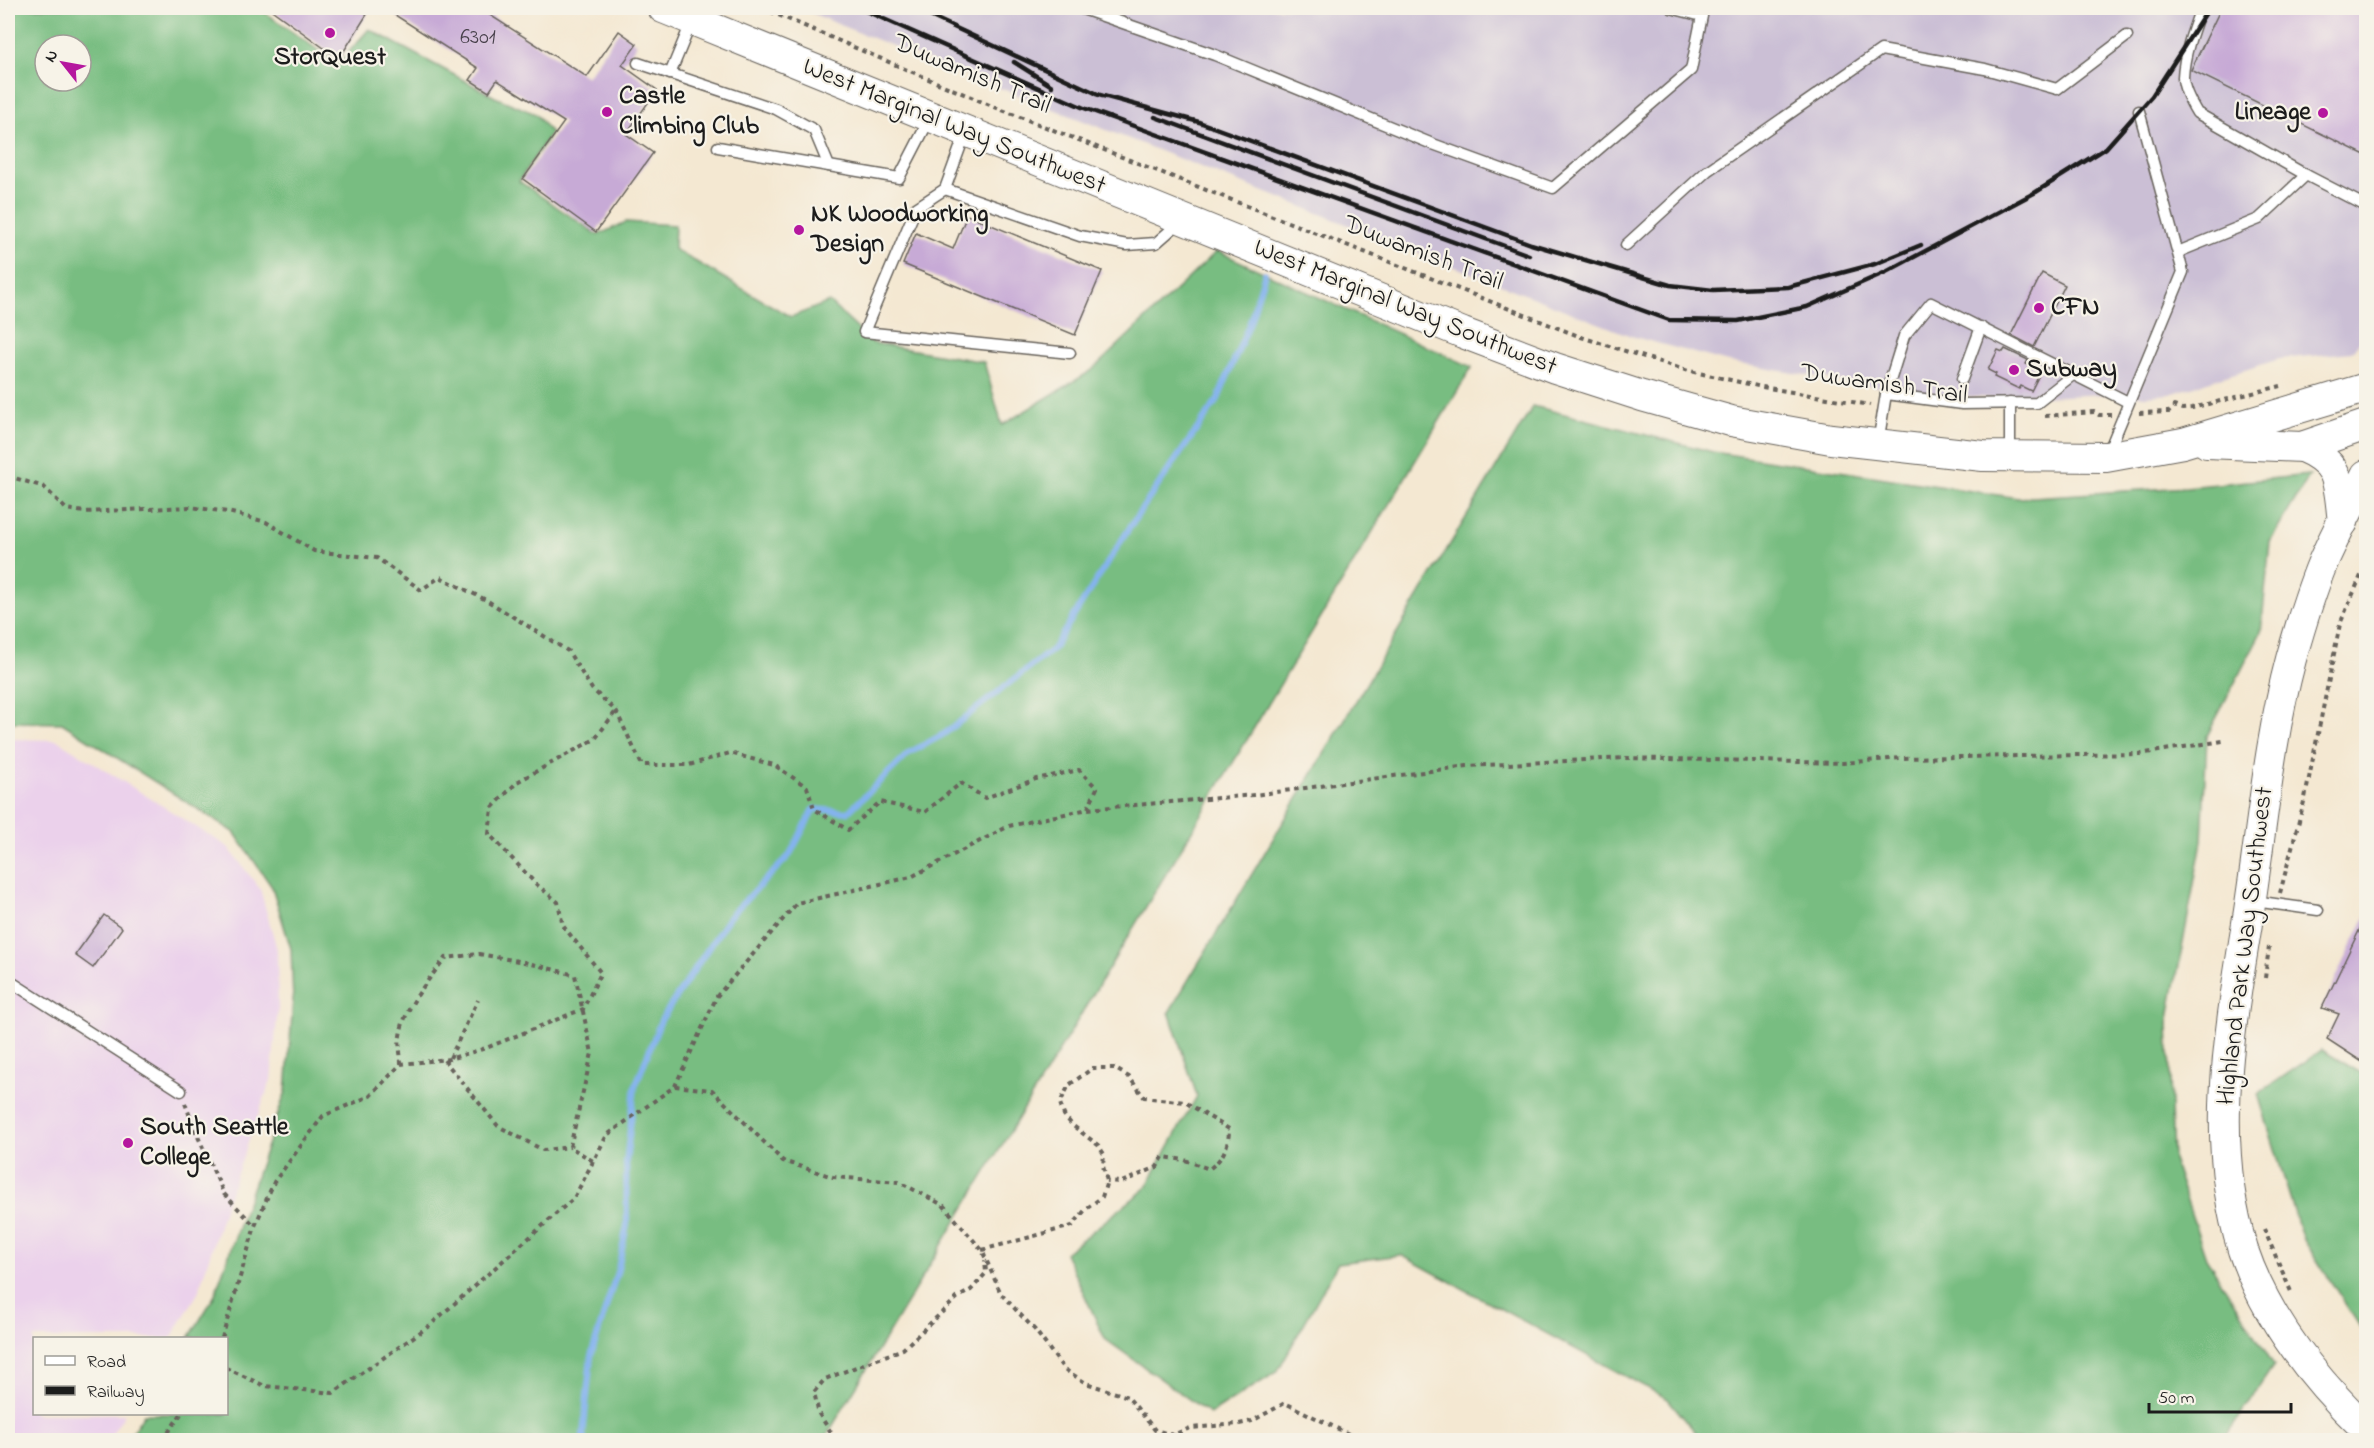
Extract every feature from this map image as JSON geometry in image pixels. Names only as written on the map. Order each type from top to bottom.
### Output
[{"type":"main road","name":"West Marginal Way Southwest","points":[[663,8],[1183,220],[1555,368],[1642,396],[1731,420],[1831,439],[1983,456],[2106,457],[2183,443],[2367,387]]},
{"type":"main road","name":"West Marginal Way Southwest","points":[[2183,443],[2302,447],[2367,424]]},
{"type":"main road","points":[[2302,447],[2324,458],[2331,467],[2338,481],[2343,522]]},
{"type":"main road","name":"Highland Park Way Southwest","points":[[2367,475],[2323,562],[2291,660],[2264,801],[2264,902],[2227,1053],[2224,1093],[2227,1175],[2240,1236],[2253,1276],[2276,1318],[2308,1366],[2342,1406],[2367,1429]]},
{"type":"lane","points":[[1080,8],[1215,55],[1430,143],[1553,188],[1691,70],[1702,16],[1671,8]]},
{"type":"lane","points":[[2201,8],[2191,38],[2183,79],[2197,113],[2306,175],[2367,206]]},
{"type":"lane","points":[[670,74],[692,20]]},
{"type":"lane","points":[[1626,245],[1707,171],[1881,50],[1985,69],[2057,89],[2127,36]]},
{"type":"lane","points":[[638,63],[777,109],[814,130],[829,166]]},
{"type":"lane","points":[[2106,457],[2183,272],[2139,111]]},
{"type":"lane","points":[[718,147],[899,178],[930,117]]},
{"type":"lane","points":[[966,131],[945,189],[916,208],[864,332],[1070,353]]},
{"type":"lane","points":[[2178,252],[2259,219],[2306,175]]},
{"type":"lane","points":[[945,189],[1080,236],[1127,245],[1156,243],[1183,220]]},
{"type":"lane","points":[[1878,445],[1886,394],[1904,336],[1931,303],[2128,402]]},
{"type":"lane","points":[[1962,379],[1981,327]]},
{"type":"lane","points":[[1886,394],[1962,404],[2037,403],[2074,374]]},
{"type":"lane","points":[[2010,403],[2010,456]]},
{"type":"lane","points":[[2264,902],[2318,910]]},
{"type":"lane","points":[[8,980],[181,1091]]},
{"type":"path","name":"Duwamish Trail","points":[[762,8],[992,106],[1581,337],[1685,370],[1762,387],[1884,406]]},
{"type":"path","points":[[2169,412],[2174,406],[2182,409],[2192,408],[2290,384]]},
{"type":"path","points":[[2010,419],[2094,412],[2099,415]]},
{"type":"path","points":[[8,476],[44,487],[66,509],[84,512],[190,507],[228,512],[266,522],[314,551],[377,558],[421,590],[440,577],[486,600],[568,651],[592,689],[616,711],[642,765],[689,765],[730,753],[774,765],[807,787],[814,809],[848,830],[880,802],[925,812],[961,783],[985,798],[1036,779],[1079,770],[1097,788],[1088,809]]},
{"type":"path","points":[[2264,902],[2305,798],[2340,624],[2367,564]]},
{"type":"path","points":[[222,1337],[255,1226],[274,1182],[323,1116],[370,1096],[401,1064],[449,1059],[486,1048],[583,1009],[601,974],[563,926],[558,902],[536,884],[489,834],[492,808],[517,782],[595,739],[616,711]]},
{"type":"path","points":[[228,1369],[265,1386],[333,1393],[429,1326],[574,1198],[607,1135],[675,1086],[717,996],[797,903],[911,877],[1009,826],[1088,809],[1254,795],[1467,766],[1625,758],[1843,763],[1901,758],[2139,754],[2223,741]]},
{"type":"path","points":[[2263,986],[2269,941]]},
{"type":"path","points":[[401,1064],[399,1036],[407,1016],[416,998],[445,957],[479,954],[524,962],[575,975],[592,1053],[570,1147]]},
{"type":"path","points":[[449,1059],[477,1000]]},
{"type":"path","points":[[443,1059],[498,1126],[543,1150],[570,1147],[593,1161]]},
{"type":"path","points":[[982,1250],[1072,1226],[1086,1209],[1102,1197],[1107,1181],[1103,1166],[1104,1154],[1098,1145],[1072,1125],[1064,1115],[1060,1103],[1069,1084],[1094,1068],[1114,1068],[1129,1077],[1144,1097],[1185,1102],[1229,1129],[1229,1143],[1217,1164],[1209,1169],[1185,1160],[1163,1157],[1157,1167],[1122,1182],[1107,1181]]},
{"type":"path","points":[[675,1086],[712,1090],[783,1161],[833,1177],[899,1182],[943,1205],[982,1250],[1001,1294],[1035,1330],[1064,1370],[1086,1383],[1128,1397],[1155,1430],[1184,1440]]},
{"type":"path","points":[[181,1091],[195,1130],[224,1194],[255,1226]]},
{"type":"path","points":[[2263,1225],[2272,1251],[2294,1298]]},
{"type":"path","points":[[836,1440],[819,1414],[814,1392],[825,1379],[903,1350],[957,1298],[971,1290],[986,1273],[985,1257]]},
{"type":"path","points":[[1173,1435],[1190,1428],[1252,1421],[1285,1402],[1361,1440]]},
{"type":"path","points":[[163,1440],[180,1415]]},
{"type":"shaded area","points":[[800,8],[2366,8],[2366,332],[2352,352],[2279,359],[2170,394],[2145,396],[2106,394],[2002,399],[1903,391],[1728,362],[1631,336]]},
{"type":"shaded area","name":"South Seattle College","points":[[8,739],[57,740],[228,847],[260,889],[277,949],[278,1008],[271,1080],[225,1206],[198,1293],[172,1337],[33,1337],[33,1415],[124,1415],[108,1440],[8,1440]]},
{"type":"green space","points":[[8,8],[258,8],[338,64],[369,29],[495,97],[536,114],[551,133],[519,181],[598,235],[626,222],[675,225],[674,249],[791,317],[829,302],[873,343],[984,362],[1002,425],[1091,371],[1217,251],[1472,367],[824,1440],[127,1440],[143,1415],[228,1415],[228,1337],[190,1337],[214,1297],[286,1091],[293,1002],[291,949],[272,887],[234,832],[62,723],[8,722]]},
{"type":"green space","points":[[1533,406],[1713,452],[2018,498],[2186,487],[2310,475],[2270,542],[2261,632],[2207,736],[2202,841],[2168,1023],[2173,1160],[2206,1258],[2274,1365],[2223,1440],[1702,1440],[1668,1399],[1401,1255],[1338,1263],[1277,1372],[1210,1414],[1105,1339],[1065,1253],[1145,1189],[1197,1096],[1169,1012]]},
{"type":"green space","points":[[2322,1050],[2366,1076],[2366,1336],[2302,1237],[2258,1094]]},
{"type":"building","name":"StorQuest","points":[[269,8],[371,8],[339,59]]},
{"type":"building","points":[[384,8],[479,8],[587,77],[619,31],[637,44],[622,65],[657,90],[626,134],[653,153],[596,232],[523,179],[564,122],[497,80],[489,92],[470,80],[478,68]]},
{"type":"building","name":"Lineage","points":[[2221,8],[2367,8],[2367,156],[2191,70]]},
{"type":"building","points":[[967,215],[1102,271],[1075,335],[903,264],[916,233],[953,249]]},
{"type":"building","name":"CFN","points":[[2042,273],[2065,285],[2034,347],[2011,335]]},
{"type":"building","name":"Subway","points":[[2005,349],[2028,360],[2026,364],[2041,371],[2031,391],[2021,386],[2019,389],[1994,377],[1996,374],[1988,370],[1998,350],[2003,352]]},
{"type":"building","points":[[2367,914],[2367,1065],[2327,1039],[2339,1014],[2322,1008]]},
{"type":"building","points":[[104,915],[122,928],[93,968],[75,955]]},
{"type":"waterway","points":[[585,1440],[583,1436],[591,1356],[618,1269],[627,1225],[626,1162],[635,1087],[661,1020],[729,917],[789,856],[814,809],[848,812],[909,753],[944,734],[1053,649],[1137,516],[1218,399],[1250,322],[1265,273]]},
{"type":"railway","points":[[859,8],[1084,108],[1669,320],[1738,321],[1807,307],[1886,272],[2036,192],[2106,148],[2152,96],[2209,8]]},
{"type":"railway","points":[[913,8],[1102,96]]},
{"type":"railway","points":[[1014,62],[1052,86]]},
{"type":"railway","points":[[1096,94],[1199,122],[1531,244],[1670,285],[1713,290],[1788,287],[1875,264],[1921,245]]},
{"type":"railway","points":[[1155,117],[1529,255]]},
{"type":"place","name":"StorQuest","points":[[330,33]]},
{"type":"place","name":"Castle Climbing Club","points":[[607,112]]},
{"type":"place","name":"Lineage","points":[[2323,113]]},
{"type":"place","name":"NK Woodworking Design","points":[[799,230]]},
{"type":"place","name":"CFN","points":[[2039,308]]},
{"type":"place","name":"Subway","points":[[2014,370]]},
{"type":"place","name":"South Seattle College","points":[[128,1143]]}]
